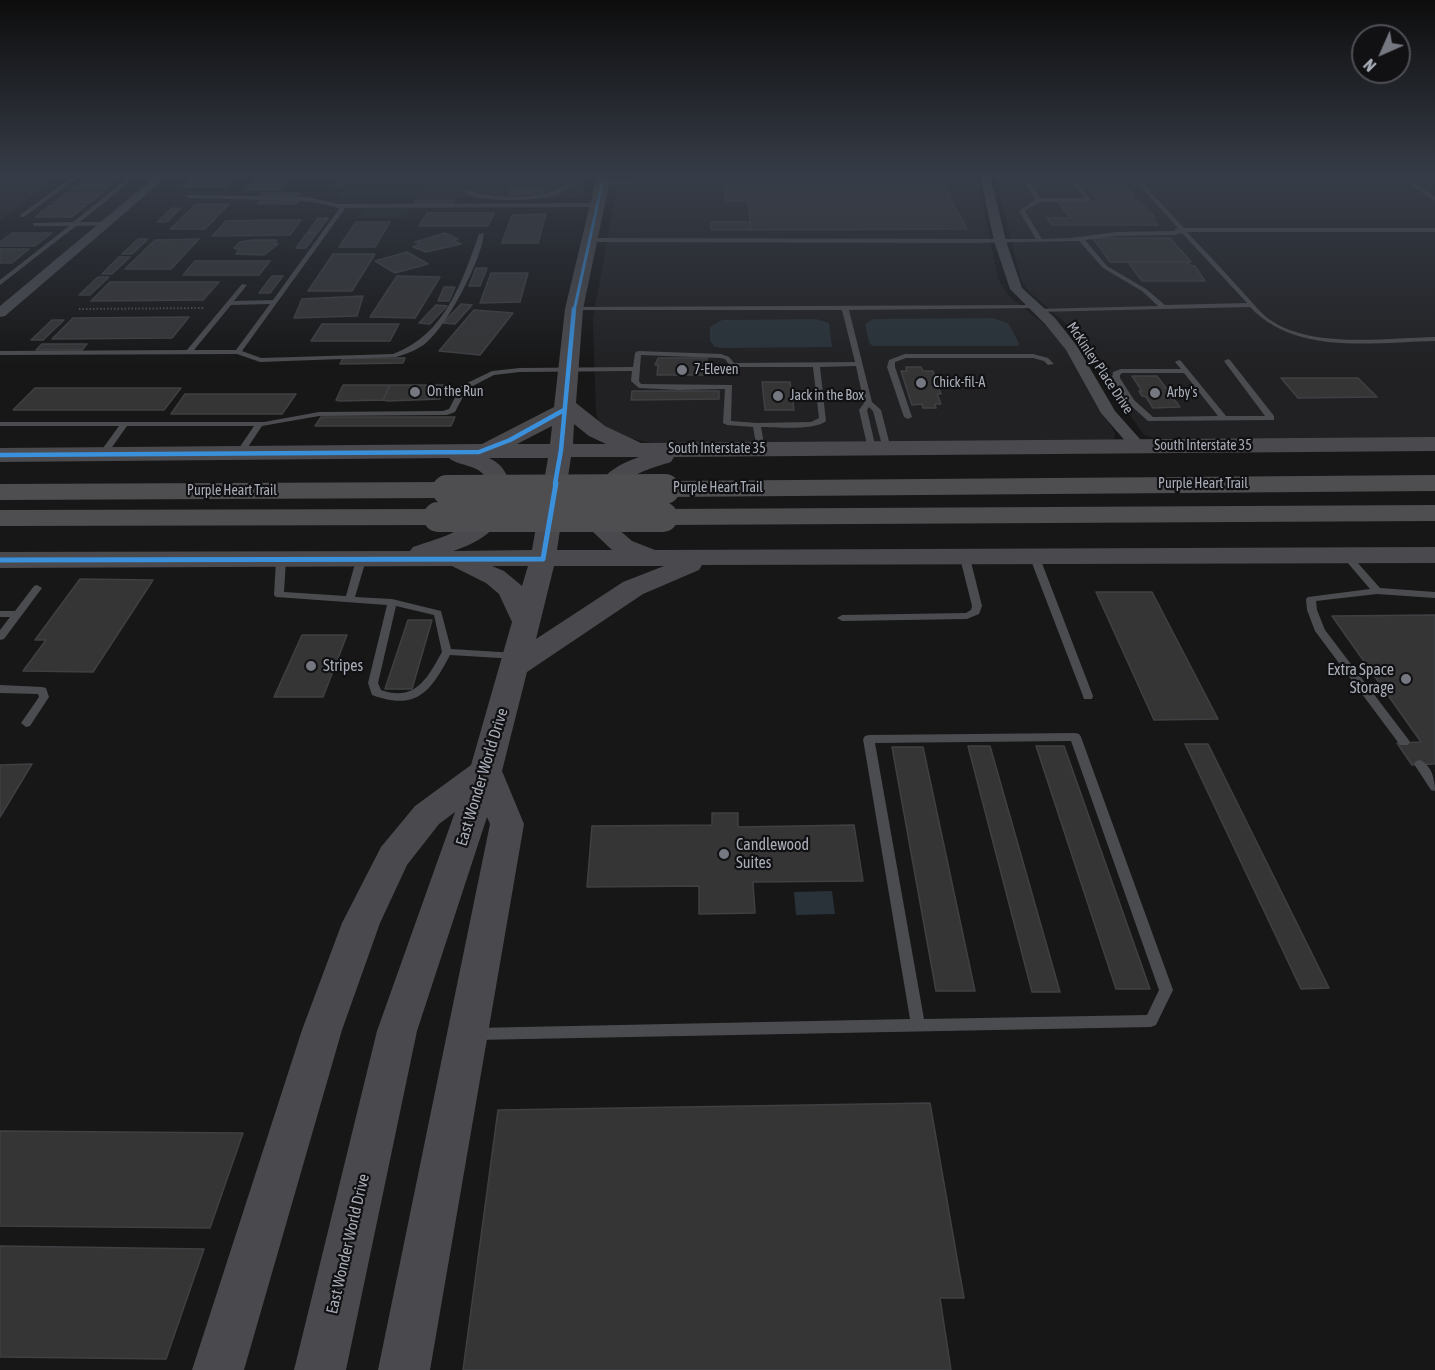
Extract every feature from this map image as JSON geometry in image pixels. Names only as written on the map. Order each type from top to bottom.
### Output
[{"type":"highway","name":"Purple Heart Trail","points":[[0,492],[1435,483]]},
{"type":"highway","name":"Purple Heart Trail","points":[[0,518],[1435,513]]},
{"type":"main road","name":"East Wonder World Drive","points":[[320,1370],[397,1031],[486,771],[543,559],[561,450],[574,309],[589,240]]},
{"type":"main road","points":[[479,452],[510,440],[565,407],[597,431],[640,450]]},
{"type":"main road","name":"South Interstate 35","points":[[0,455],[1435,444]]},
{"type":"main road","points":[[656,559],[623,546],[605,531],[603,499],[611,481],[627,470],[648,461],[692,450]]},
{"type":"main road","points":[[396,560],[453,542],[477,530],[493,512],[500,487],[498,476],[488,466],[444,452]]},
{"type":"main road","points":[[2,563],[1435,555]]},
{"type":"main road","points":[[454,559],[495,577],[511,590],[525,621]]},
{"type":"main road","points":[[515,661],[633,588],[702,559]]},
{"type":"main road","points":[[218,1370],[322,1030],[361,923],[393,856],[427,815],[486,771],[507,824],[404,1370]]},
{"type":"street","points":[[0,313],[88,239]]},
{"type":"street","name":"McKinley Place Drive","points":[[999,239],[1016,289],[1050,321],[1072,349],[1109,413],[1139,447]]},
{"type":"lane","points":[[0,283],[55,239]]},
{"type":"lane","points":[[238,352],[320,239]]},
{"type":"lane","points":[[0,353],[238,352],[260,360],[407,353],[417,348],[448,314],[480,239]]},
{"type":"lane","points":[[589,240],[808,239]]},
{"type":"lane","points":[[1081,239],[1105,267],[1144,290],[1163,307]]},
{"type":"lane","points":[[1190,239],[1251,305],[1272,324],[1304,335],[1330,339],[1435,339]]},
{"type":"lane","points":[[189,352],[244,285]]},
{"type":"lane","points":[[229,303],[273,302]]},
{"type":"lane","points":[[574,309],[1035,309],[1251,305]]},
{"type":"lane","points":[[845,308],[868,403],[877,410],[879,449]]},
{"type":"lane","points":[[729,387],[645,387],[635,381],[637,355],[641,352],[727,358],[732,365],[727,423],[757,425],[811,424],[823,419],[816,365]]},
{"type":"lane","points":[[908,417],[891,364],[891,361],[898,358],[1033,356],[1046,359],[1050,363]]},
{"type":"lane","points":[[1186,371],[1121,371],[1116,374],[1116,378],[1140,411],[1151,419],[1271,418],[1228,361]]},
{"type":"lane","points":[[1179,362],[1224,418]]},
{"type":"lane","points":[[732,365],[859,364]]},
{"type":"lane","points":[[0,424],[259,424],[319,414],[444,413],[452,410],[464,388],[492,373],[520,370],[635,369]]},
{"type":"lane","points":[[868,403],[863,410],[879,449]]},
{"type":"lane","points":[[102,454],[125,424]]},
{"type":"lane","points":[[239,454],[259,424]]},
{"type":"lane","points":[[757,425],[761,449]]},
{"type":"lane","points":[[1346,555],[1377,591]]},
{"type":"lane","points":[[842,618],[967,616],[976,612],[977,606],[965,558]]},
{"type":"lane","points":[[1035,558],[1088,696]]},
{"type":"lane","points":[[281,560],[279,595],[392,602],[438,613],[447,651],[423,690],[403,698],[386,697],[376,692],[373,683],[392,602]]},
{"type":"lane","points":[[350,599],[361,560]]},
{"type":"lane","points":[[0,637],[38,588]]},
{"type":"lane","points":[[1404,742],[1320,631],[1312,610],[1311,599],[1377,591],[1435,595]]},
{"type":"lane","points":[[0,614],[18,614]]},
{"type":"lane","points":[[447,651],[515,661]]},
{"type":"lane","points":[[0,689],[42,691],[44,697],[26,723]]},
{"type":"lane","points":[[466,1034],[918,1026],[1151,1021],[1166,990],[1075,737],[869,739],[918,1026]]},
{"type":"lane","points":[[1420,764],[1435,787]]},
{"type":"path","points":[[79,309],[206,308]]},
{"type":"shaded area","points":[[607,239],[990,239],[998,279],[1009,296],[1046,326],[1063,345],[1115,433],[1114,439],[1104,441],[661,445],[623,437],[599,422],[596,413],[593,318]]},
{"type":"shaded area","points":[[1011,239],[1435,239],[1435,439],[1160,440],[1144,435],[1099,373],[1101,366],[1093,352],[1064,322],[1028,291],[1021,280]]},
{"type":"shaded area","points":[[993,318],[1008,323],[1019,343],[1018,346],[873,346],[869,343],[865,324],[873,319]]},
{"type":"shaded area","points":[[816,319],[829,323],[832,347],[725,348],[715,347],[710,341],[710,327],[722,320]]},
{"type":"shaded area","points":[[832,891],[835,914],[796,915],[794,892]]},
{"type":"building","points":[[4,239],[44,239],[35,246],[0,246],[0,242]]},
{"type":"building","points":[[138,239],[148,239],[132,254],[122,254]]},
{"type":"building","points":[[199,239],[171,269],[125,269],[155,240]]},
{"type":"building","points":[[303,239],[313,239],[306,248],[296,248]]},
{"type":"building","points":[[344,239],[380,239],[375,247],[339,247]]},
{"type":"building","points":[[425,239],[458,239],[453,240],[461,244],[426,252],[413,247],[420,244],[415,242]]},
{"type":"building","points":[[503,239],[539,239],[538,243],[502,243]]},
{"type":"building","points":[[1094,239],[1171,239],[1191,262],[1110,262]]},
{"type":"building","points":[[277,240],[274,244],[278,244],[264,255],[236,254],[239,250],[234,248],[240,242]]},
{"type":"building","points":[[0,249],[29,249],[12,263],[0,263]]},
{"type":"building","points":[[407,252],[428,264],[395,273],[375,261]]},
{"type":"building","points":[[333,254],[375,254],[352,291],[308,291]]},
{"type":"building","points":[[119,257],[130,257],[112,274],[102,274]]},
{"type":"building","points":[[195,261],[270,261],[259,275],[183,275]]},
{"type":"building","points":[[1128,262],[1187,262],[1195,266],[1205,281],[1142,281]]},
{"type":"building","points":[[476,268],[487,268],[480,286],[469,286]]},
{"type":"building","points":[[491,273],[528,273],[520,302],[480,303]]},
{"type":"building","points":[[272,276],[283,276],[270,293],[259,293]]},
{"type":"building","points":[[397,276],[440,277],[415,318],[370,317]]},
{"type":"building","points":[[98,277],[109,277],[90,295],[79,295]]},
{"type":"building","points":[[110,282],[219,282],[203,300],[91,301]]},
{"type":"building","points":[[444,287],[455,287],[449,301],[438,301]]},
{"type":"building","points":[[363,296],[357,316],[294,318],[302,299]]},
{"type":"building","points":[[461,304],[472,305],[455,324],[443,323]]},
{"type":"building","points":[[436,305],[447,306],[430,324],[419,323]]},
{"type":"building","points":[[474,310],[513,313],[480,355],[439,351]]},
{"type":"building","points":[[189,317],[172,338],[52,339],[73,318]]},
{"type":"building","points":[[52,320],[64,320],[43,340],[31,340]]},
{"type":"building","points":[[322,324],[399,324],[390,341],[311,341]]},
{"type":"building","points":[[42,344],[87,344],[82,350],[36,350]]},
{"type":"building","points":[[343,358],[405,358],[403,363],[340,364]]},
{"type":"building","name":"7-Eleven","points":[[658,358],[707,358],[707,375],[657,375],[658,365],[655,365]]},
{"type":"building","name":"Chick-fil-A","points":[[906,367],[921,367],[923,371],[933,371],[941,394],[937,394],[941,404],[935,404],[936,408],[923,408],[922,404],[912,405],[901,371],[907,371]]},
{"type":"building","name":"Arby's","points":[[1132,376],[1157,376],[1180,407],[1153,408],[1146,397],[1142,396],[1139,391],[1142,391]]},
{"type":"building","points":[[1281,378],[1358,378],[1377,397],[1298,398]]},
{"type":"building","name":"Jack in the Box","points":[[762,382],[790,382],[794,410],[765,410]]},
{"type":"building","points":[[343,385],[390,385],[383,400],[336,400]]},
{"type":"building","name":"On the Run","points":[[390,385],[445,385],[440,399],[383,400]]},
{"type":"building","points":[[35,388],[181,388],[164,410],[13,410]]},
{"type":"building","points":[[632,391],[719,391],[719,399],[631,400]]},
{"type":"building","points":[[185,394],[296,394],[282,414],[171,414]]},
{"type":"building","points":[[321,417],[455,417],[451,426],[315,426]]},
{"type":"building","points":[[80,579],[153,580],[93,672],[23,671],[46,640],[35,640]]},
{"type":"building","points":[[1096,592],[1152,592],[1218,719],[1154,720]]},
{"type":"building","name":"Extra Space Storage","points":[[1435,615],[1435,764],[1412,765],[1397,743],[1421,742],[1332,616]]},
{"type":"building","points":[[408,620],[432,620],[412,689],[385,689]]},
{"type":"building","name":"Stripes","points":[[302,635],[347,635],[323,697],[274,697]]},
{"type":"building","points":[[1185,744],[1208,744],[1329,988],[1301,989]]},
{"type":"building","points":[[968,746],[990,746],[1060,992],[1032,992]]},
{"type":"building","points":[[1036,746],[1064,746],[1150,989],[1116,989]]},
{"type":"building","points":[[892,747],[923,747],[975,991],[936,991]]},
{"type":"building","points":[[32,764],[0,817],[0,765]]},
{"type":"building","name":"Candlewood Suites","points":[[712,813],[738,813],[738,827],[854,825],[863,881],[753,882],[755,913],[699,914],[699,886],[587,887],[592,826],[712,825]]},
{"type":"building","points":[[930,1103],[964,1298],[940,1298],[951,1370],[463,1370],[498,1110]]},
{"type":"building","points":[[0,1131],[243,1133],[210,1228],[0,1226]]},
{"type":"building","points":[[0,1246],[204,1249],[166,1359],[0,1357]]},
{"type":"transit line","points":[[0,560],[543,559],[561,450],[574,309],[590,239]]},
{"type":"transit line","points":[[0,455],[479,452],[510,440],[564,410]]},
{"type":"place","name":"7-Eleven","points":[[682,370]]},
{"type":"place","name":"Chick-fil-A","points":[[921,383]]},
{"type":"place","name":"On the Run","points":[[415,392]]},
{"type":"place","name":"Arby's","points":[[1155,393]]},
{"type":"place","name":"Jack in the Box","points":[[778,396]]},
{"type":"place","name":"Stripes","points":[[311,666]]},
{"type":"place","name":"Extra Space Storage","points":[[1406,679]]},
{"type":"place","name":"Candlewood Suites","points":[[724,854]]}]
